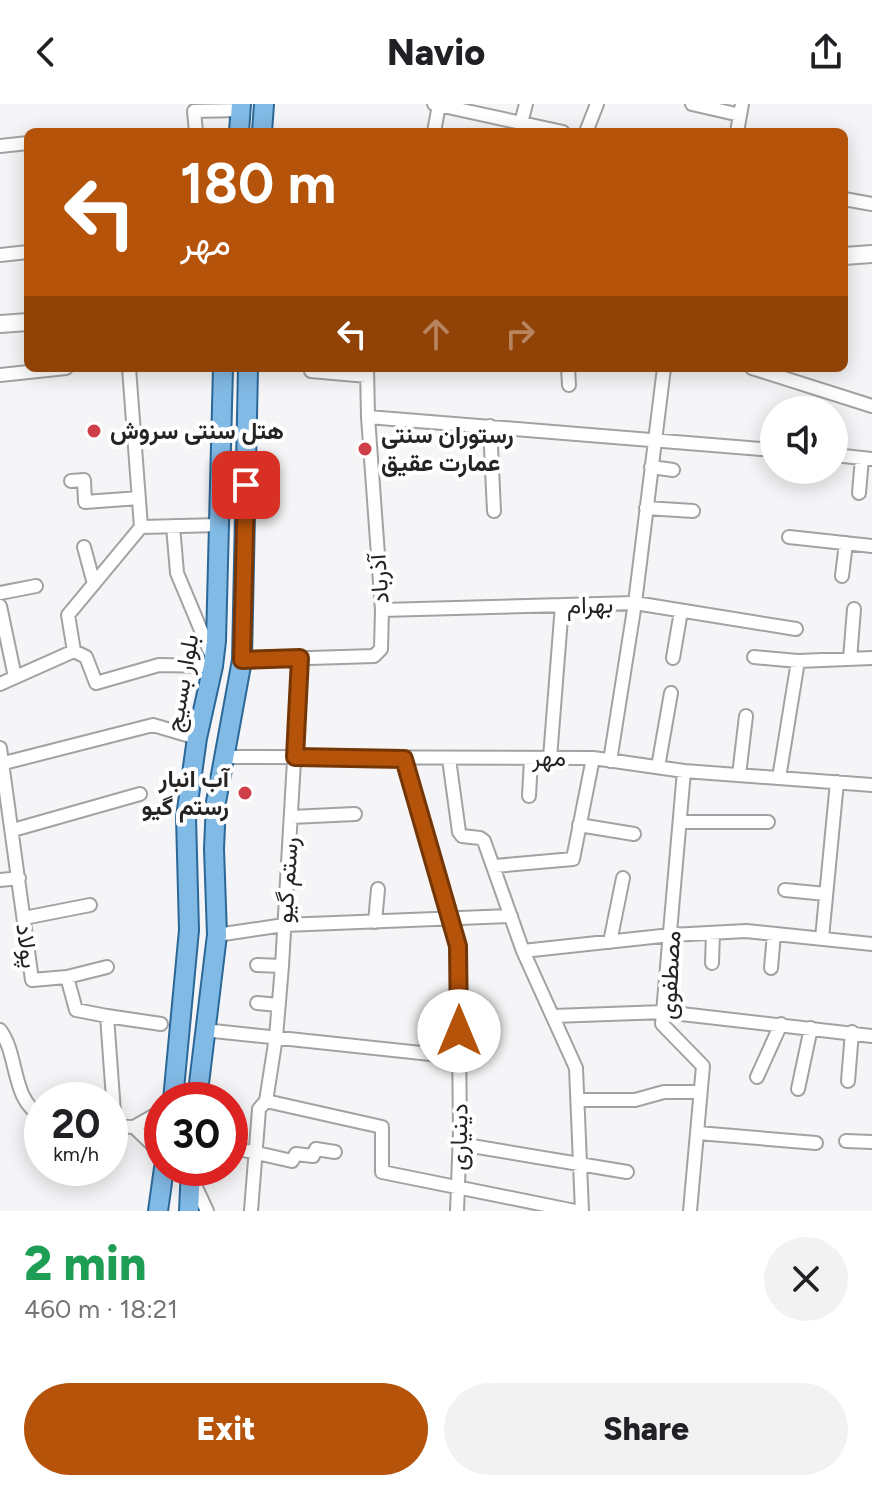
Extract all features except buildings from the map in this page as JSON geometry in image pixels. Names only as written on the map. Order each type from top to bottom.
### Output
[{"type":"main road","points":[[262,128],[264,104]]},
{"type":"main road","points":[[239,128],[241,107]]},
{"type":"main road","points":[[848,256],[872,254]]},
{"type":"main road","points":[[0,324],[24,322]]},
{"type":"main road","name":"بلوار بسیج","points":[[175,1082],[189,930],[186,817],[197,738],[213,663],[220,529],[223,372]]},
{"type":"main road","points":[[199,1082],[217,935],[216,802],[242,660],[248,372]]},
{"type":"main road","points":[[220,529],[225,545],[236,547],[244,538]]},
{"type":"main road","points":[[218,575],[225,567],[236,566],[244,574]]},
{"type":"main road","points":[[158,1211],[161,1186]]},
{"type":"main road","points":[[189,1211],[190,1186]]},
{"type":"street","points":[[521,123],[526,104]]},
{"type":"street","points":[[588,128],[597,104]]},
{"type":"street","points":[[692,104],[741,110]]},
{"type":"street","points":[[435,128],[443,105],[483,109],[544,128]]},
{"type":"street","points":[[196,128],[194,111],[241,107]]},
{"type":"street","points":[[0,146],[24,143]]},
{"type":"street","points":[[848,200],[872,204]]},
{"type":"street","points":[[0,255],[24,252]]},
{"type":"street","points":[[0,375],[28,372]]},
{"type":"street","points":[[74,651],[68,615],[141,527],[129,372]]},
{"type":"street","name":"آذرباد","points":[[242,660],[379,654],[382,610],[367,372]]},
{"type":"street","points":[[568,372],[569,385]]},
{"type":"street","points":[[610,761],[635,603],[663,372]]},
{"type":"street","points":[[765,372],[872,406]]},
{"type":"street","points":[[368,417],[760,449]]},
{"type":"street","points":[[490,426],[494,511]]},
{"type":"street","points":[[859,493],[867,459]]},
{"type":"street","points":[[651,467],[673,470]]},
{"type":"street","points":[[71,481],[84,480],[85,502],[139,498]]},
{"type":"street","points":[[646,508],[693,511]]},
{"type":"street","points":[[74,651],[86,657],[96,683],[159,665],[213,663],[177,573],[173,526]]},
{"type":"street","points":[[141,527],[220,529]]},
{"type":"street","points":[[789,537],[872,546]]},
{"type":"street","points":[[842,576],[846,543]]},
{"type":"street","points":[[84,547],[94,584]]},
{"type":"street","points":[[0,593],[36,586]]},
{"type":"street","name":"بهرام","points":[[382,610],[635,603],[796,629]]},
{"type":"street","points":[[550,758],[562,605]]},
{"type":"street","points":[[0,606],[15,677]]},
{"type":"street","points":[[850,659],[854,609]]},
{"type":"street","points":[[673,658],[681,611]]},
{"type":"street","points":[[0,684],[74,651]]},
{"type":"street","points":[[754,657],[798,661],[872,658]]},
{"type":"street","name":"رستم گیو","points":[[251,1211],[259,1109],[266,1101],[279,1005],[300,658]]},
{"type":"street","points":[[779,778],[798,661]]},
{"type":"street","points":[[658,767],[671,693]]},
{"type":"street","points":[[739,775],[746,716]]},
{"type":"street","points":[[4,763],[153,725],[197,738]]},
{"type":"street","name":"پولاد","points":[[0,748],[4,763],[4,801],[13,830],[32,980],[67,977],[76,1010],[107,1016]]},
{"type":"street","name":"مهر","points":[[224,757],[593,758],[684,771],[872,785]]},
{"type":"street","points":[[495,866],[573,859],[593,758]]},
{"type":"street","name":"دینیاری","points":[[404,759],[458,946],[460,1144],[457,1211]]},
{"type":"street","points":[[449,759],[459,832],[462,836],[483,839],[523,951],[576,1068],[582,1211]]},
{"type":"street","points":[[529,796],[531,759]]},
{"type":"street","name":"مصطفوی","points":[[684,771],[662,1024],[702,1062],[690,1211]]},
{"type":"street","points":[[822,938],[837,782]]},
{"type":"street","points":[[13,830],[140,794]]},
{"type":"street","points":[[291,817],[355,814]]},
{"type":"street","points":[[680,822],[768,822]]},
{"type":"street","points":[[579,825],[634,834]]},
{"type":"street","points":[[0,880],[19,878]]},
{"type":"street","points":[[610,942],[623,878]]},
{"type":"street","points":[[375,922],[378,889]]},
{"type":"street","points":[[785,890],[826,894]]},
{"type":"street","points":[[24,918],[90,905]]},
{"type":"street","points":[[217,935],[284,925],[511,916]]},
{"type":"street","points":[[523,951],[671,935],[746,931],[872,944]]},
{"type":"street","points":[[712,963],[713,933]]},
{"type":"street","points":[[771,968],[774,934]]},
{"type":"street","points":[[257,965],[282,966]]},
{"type":"street","points":[[67,977],[107,967]]},
{"type":"street","points":[[257,1003],[279,1005]]},
{"type":"street","points":[[553,1016],[664,1012],[872,1036]]},
{"type":"street","points":[[110,1082],[107,1016],[161,1024]]},
{"type":"street","points":[[757,1077],[781,1024]]},
{"type":"street","points":[[798,1089],[811,1028]]},
{"type":"street","points":[[0,1030],[8,1041],[24,1096]]},
{"type":"street","points":[[204,1030],[459,1057]]},
{"type":"street","points":[[848,1081],[852,1032]]},
{"type":"street","points":[[578,1100],[635,1100],[664,1092],[700,1092]]},
{"type":"street","points":[[266,1101],[382,1127],[382,1172],[575,1211]]},
{"type":"street","points":[[128,1127],[144,1121]]},
{"type":"street","points":[[134,1127],[144,1137]]},
{"type":"street","points":[[698,1133],[816,1143]]},
{"type":"street","points":[[846,1141],[872,1142]]},
{"type":"street","points":[[460,1144],[627,1172]]},
{"type":"street","points":[[248,1151],[293,1161],[296,1154],[312,1157],[317,1149],[335,1152]]},
{"type":"street","points":[[196,1186],[207,1211]]},
{"type":"place","name":"هتل سنتی سروش","points":[[94,431]]},
{"type":"place","name":"رستوران سنتی عمارت عقیق","points":[[365,449]]},
{"type":"place","name":"آب انبار رستم گیو","points":[[245,793]]},
{"type":"route","points":[[246,485],[242,660],[300,658],[295,757],[404,759],[458,946],[459,1031]]}]
